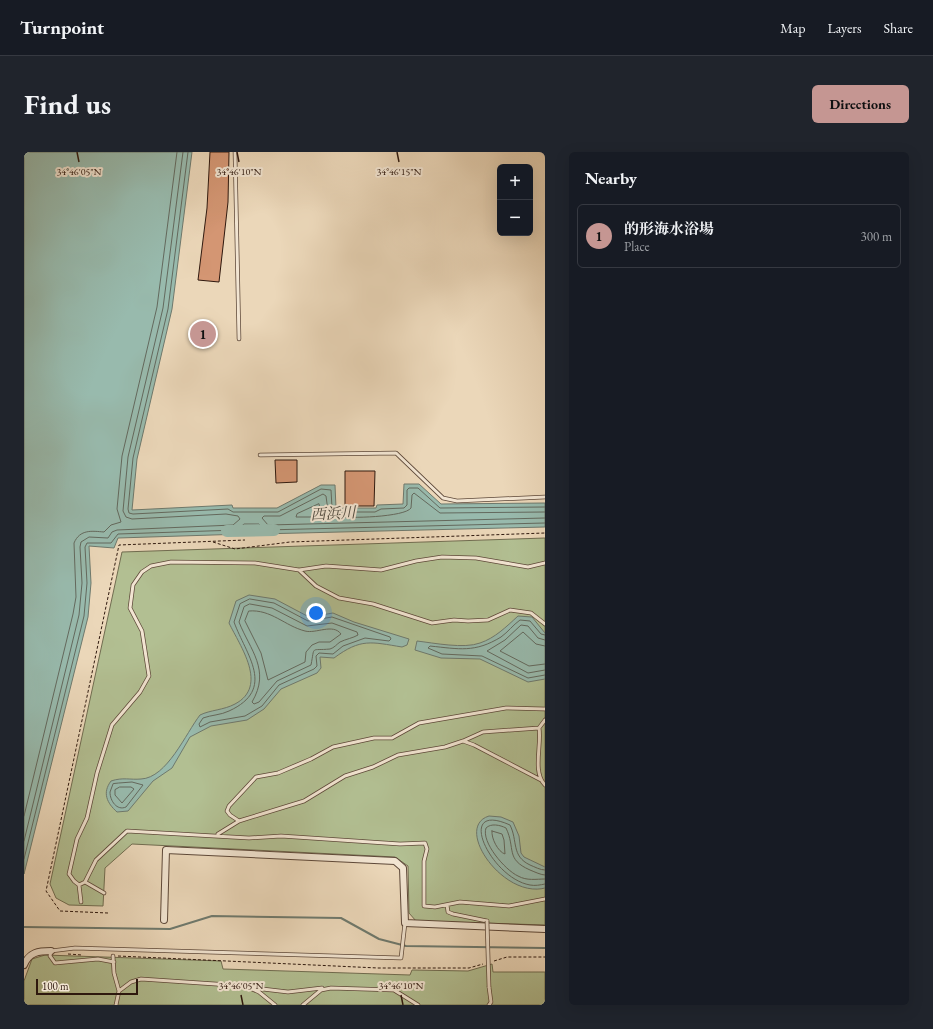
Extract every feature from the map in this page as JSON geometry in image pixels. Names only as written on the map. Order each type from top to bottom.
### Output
[{"type":"street","points":[[164,920],[166,850],[395,860],[403,868],[405,923],[545,929]]},
{"type":"street","points":[[24,965],[26,960],[34,952],[51,951]]},
{"type":"lane","points":[[234,152],[239,338]]},
{"type":"lane","points":[[260,456],[396,453],[443,498],[457,501],[545,497]]},
{"type":"lane","points":[[79,884],[74,881],[69,874],[77,839],[86,818],[97,773],[112,725],[140,692],[149,676],[142,631],[130,608],[133,585],[142,572],[151,566],[171,562],[255,563],[299,570],[326,566],[381,570],[416,561],[442,557],[476,558],[528,567],[545,563]]},
{"type":"lane","points":[[299,570],[316,586],[339,598],[372,604],[432,623],[454,620],[488,620],[510,610],[531,613],[545,624]]},
{"type":"lane","points":[[239,821],[227,811],[229,806],[256,778],[278,773],[311,759],[333,747],[374,738],[392,738],[419,723],[506,708],[545,710]]},
{"type":"lane","points":[[218,835],[239,821],[304,801],[345,776],[373,767],[398,756],[445,747],[483,732],[538,728],[545,720]]},
{"type":"lane","points":[[538,728],[540,737],[539,766],[541,780]]},
{"type":"lane","points":[[462,741],[474,745],[541,780],[545,785]]},
{"type":"lane","points":[[79,884],[85,882],[96,860],[127,831],[218,835],[249,838],[281,836],[400,844],[425,843],[427,849],[424,861],[424,906],[435,907],[460,902],[492,906],[510,906],[545,899]]},
{"type":"lane","points":[[85,882],[104,893]]},
{"type":"lane","points":[[79,884],[81,902]]},
{"type":"lane","points":[[447,905],[448,912],[487,921],[489,987],[491,1002],[489,1005]]},
{"type":"lane","points":[[114,962],[98,959],[55,963],[50,956],[51,951],[75,948],[401,958],[405,923]]},
{"type":"lane","points":[[113,956],[114,973],[119,990],[116,1005]]},
{"type":"lane","points":[[119,990],[131,982],[141,979],[288,992],[331,988],[394,990],[418,1005]]},
{"type":"lane","points":[[252,988],[275,1005]]},
{"type":"lane","points":[[303,1005],[321,990],[331,988]]},
{"type":"path","points":[[211,542],[235,549],[290,542],[545,534]]},
{"type":"path","points":[[108,913],[60,911],[46,891],[119,545],[244,540]]},
{"type":"path","points":[[64,954],[85,955]]},
{"type":"path","points":[[113,956],[378,968],[469,968],[484,964]]},
{"type":"path","points":[[492,961],[507,957],[545,957]]},
{"type":"green space","points":[[545,538],[545,925],[416,921],[409,913],[408,866],[395,857],[132,844],[105,868],[103,906],[69,905],[56,898],[50,884],[122,552]]},
{"type":"green space","points":[[45,955],[221,961],[223,969],[410,975],[412,970],[468,971],[492,964],[493,972],[545,972],[545,1005],[24,1005],[24,981],[32,959]]},
{"type":"water","points":[[24,152],[192,152],[172,309],[137,459],[132,510],[232,505],[233,508],[277,508],[321,485],[335,485],[336,508],[376,508],[377,505],[403,504],[404,484],[419,484],[441,504],[545,503],[545,527],[259,534],[258,528],[243,528],[244,534],[118,538],[114,548],[89,546],[91,583],[88,617],[24,874]]},
{"type":"water","points":[[249,595],[275,599],[309,617],[333,613],[354,622],[409,639],[407,645],[402,647],[366,643],[352,647],[334,658],[320,657],[321,668],[317,673],[281,689],[264,709],[247,720],[211,726],[190,737],[172,768],[153,781],[128,811],[117,812],[108,801],[106,794],[108,785],[111,781],[150,777],[167,763],[200,715],[231,706],[245,696],[250,687],[251,677],[249,665],[229,623],[236,601]]},
{"type":"water","points":[[518,616],[532,617],[545,633],[545,679],[528,682],[480,659],[441,658],[415,650],[417,641],[458,646],[480,643],[505,628]]},
{"type":"water","points":[[489,816],[501,817],[513,822],[519,836],[521,853],[524,857],[545,867],[545,888],[529,889],[513,883],[499,873],[488,860],[480,847],[477,833],[479,823]]},
{"type":"building","points":[[210,152],[229,152],[228,202],[219,282],[198,280],[207,208]]},
{"type":"building","points":[[275,460],[297,460],[297,482],[276,483]]},
{"type":"building","points":[[345,471],[375,471],[374,506],[345,506]]},
{"type":"waterway","name":"西浜川","points":[[227,531],[274,530]]},
{"type":"waterway","points":[[24,927],[170,929],[212,916],[341,918],[379,939],[406,946],[545,948]]},
{"type":"place","name":"的形海水浴場","points":[[203,334]]}]
